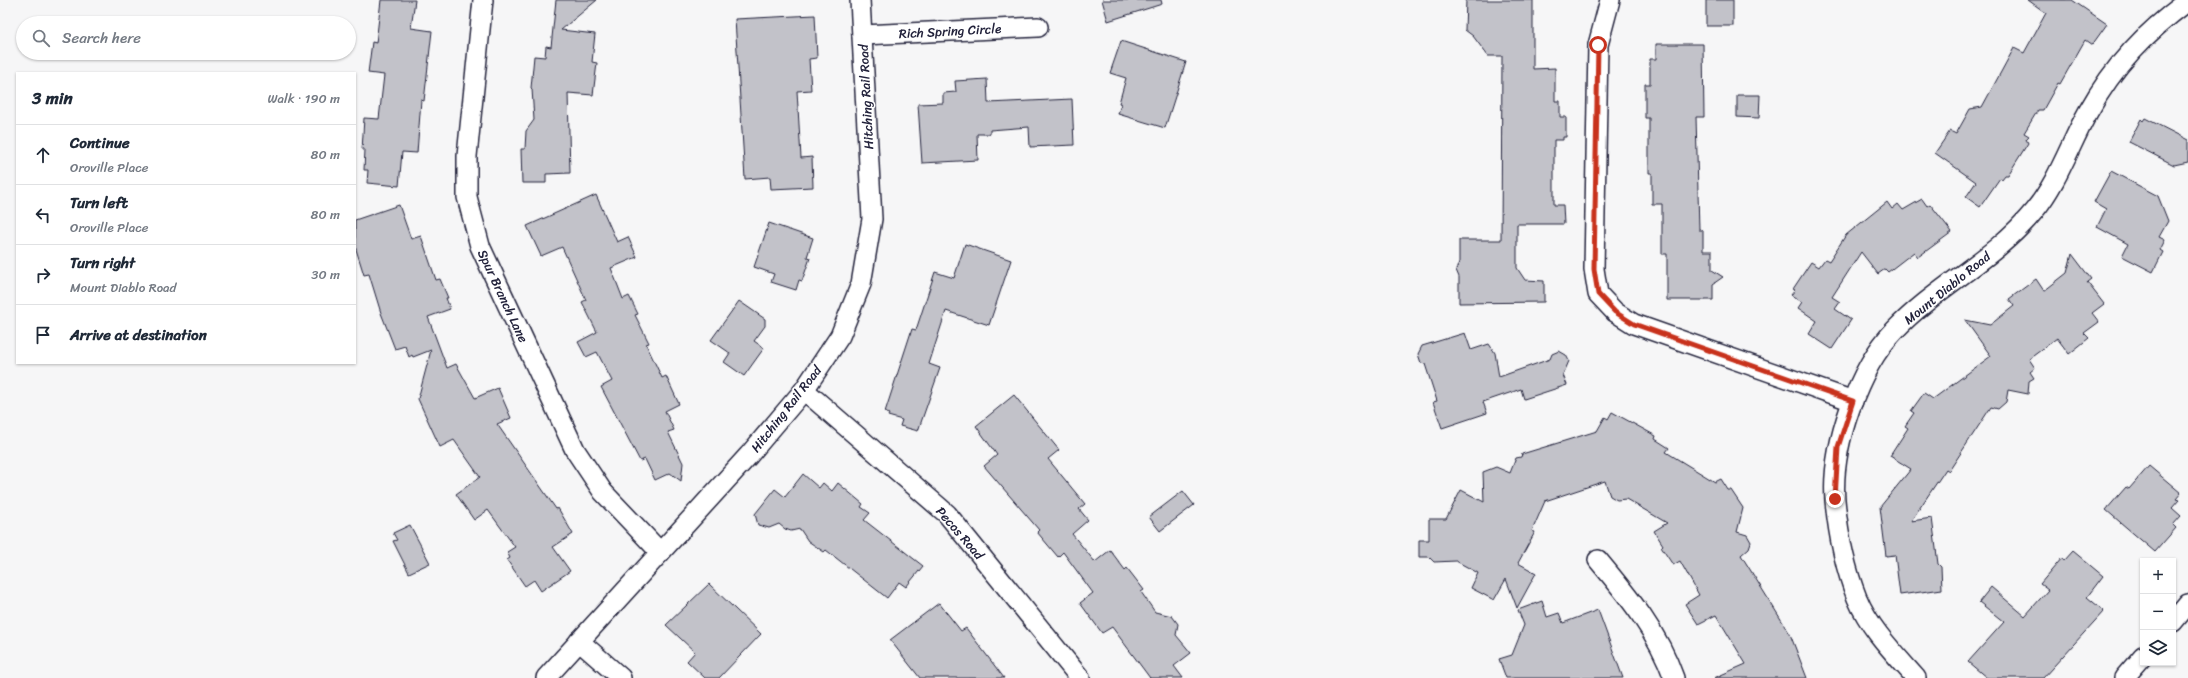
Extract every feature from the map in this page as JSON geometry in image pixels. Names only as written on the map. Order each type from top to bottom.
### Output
[{"type":"street","name":"Spur Branch Lane","points":[[483,0],[467,156],[467,197],[480,246],[575,450],[603,492],[660,552]]},
{"type":"street","name":"Hitching Rail Road","points":[[546,678],[750,455],[804,390],[840,336],[861,284],[872,219],[860,0]]},
{"type":"street","points":[[1610,0],[1598,45],[1594,269],[1598,294],[1615,312],[1634,324],[1853,401]]},
{"type":"street","name":"Mount Diablo Road","points":[[1916,678],[1882,641],[1858,599],[1844,556],[1835,499],[1838,447],[1853,401],[1869,366],[1893,332],[1922,305],[2010,238],[2036,209],[2057,174],[2089,111],[2122,60],[2164,19],[2188,1]]},
{"type":"street","name":"Rich Spring Circle","points":[[862,35],[1038,27]]},
{"type":"street","name":"Pecos Road","points":[[804,390],[947,514],[1080,678]]},
{"type":"street","points":[[1598,560],[1642,614],[1669,664],[1674,678]]},
{"type":"street","points":[[2176,618],[2188,604]]},
{"type":"street","points":[[579,641],[621,678]]},
{"type":"street","points":[[2124,678],[2140,659]]},
{"type":"building","points":[[381,0],[415,0],[411,28],[432,31],[424,101],[421,100],[417,153],[402,152],[399,186],[367,183],[368,170],[364,170],[365,150],[362,150],[364,118],[379,119],[384,75],[368,73],[372,42],[376,43]]},
{"type":"building","points":[[556,0],[597,0],[561,30],[595,34],[592,62],[597,63],[593,95],[568,93],[570,173],[546,174],[546,183],[522,183],[521,149],[525,149],[526,131],[534,120],[531,88],[534,56],[545,57],[546,46],[551,47]]},
{"type":"building","points":[[1102,0],[1161,0],[1162,4],[1108,21]]},
{"type":"building","points":[[1466,0],[1533,0],[1533,69],[1555,68],[1555,101],[1560,101],[1560,117],[1566,117],[1566,137],[1563,137],[1563,140],[1554,140],[1554,205],[1563,205],[1564,224],[1517,224],[1517,268],[1525,280],[1544,281],[1544,302],[1459,303],[1459,277],[1456,270],[1459,262],[1459,240],[1501,240],[1502,56],[1488,56],[1473,36],[1465,30]]},
{"type":"building","points":[[1706,0],[1733,0],[1733,26],[1706,26]]},
{"type":"building","points":[[2028,0],[2072,0],[2107,24],[2092,45],[2085,40],[2060,84],[2058,83],[2043,110],[2038,110],[2024,133],[2029,136],[2026,139],[2028,143],[2008,175],[2005,175],[2002,179],[2000,178],[1980,207],[1966,197],[1976,182],[1935,153],[1950,131],[1956,134],[1970,109],[1982,107],[2014,48],[2024,53],[2046,13]]},
{"type":"building","points":[[815,15],[817,58],[809,59],[811,90],[797,91],[801,158],[812,157],[813,187],[771,189],[770,177],[745,179],[735,19]]},
{"type":"building","points":[[1121,41],[1186,62],[1165,128],[1118,114],[1121,104],[1119,103],[1126,78],[1110,73]]},
{"type":"building","points":[[1656,44],[1703,44],[1704,117],[1696,117],[1699,230],[1703,230],[1703,251],[1712,251],[1712,270],[1723,277],[1713,284],[1713,300],[1667,300],[1667,254],[1662,254],[1662,204],[1652,204],[1652,173],[1649,173],[1649,118],[1645,118],[1645,84],[1650,84],[1650,59],[1656,59]]},
{"type":"building","points":[[987,79],[988,103],[1072,99],[1074,145],[1030,147],[1029,127],[990,130],[990,134],[977,134],[978,160],[922,163],[918,104],[943,103],[943,93],[956,92],[955,81]]},
{"type":"building","points":[[1737,95],[1760,95],[1759,118],[1737,117]]},
{"type":"building","points":[[2145,118],[2188,140],[2188,162],[2174,165],[2129,142],[2141,119],[2143,121]]},
{"type":"building","points":[[2111,171],[2158,196],[2168,221],[2159,237],[2165,240],[2160,250],[2163,252],[2153,272],[2122,256],[2128,244],[2097,227],[2106,209],[2094,202]]},
{"type":"building","points":[[596,195],[617,242],[628,237],[637,257],[611,268],[623,299],[629,296],[638,314],[635,315],[649,343],[646,344],[662,378],[666,376],[679,404],[665,411],[674,430],[668,432],[683,463],[681,481],[670,473],[655,480],[645,459],[640,461],[601,387],[612,381],[597,352],[586,357],[578,342],[597,332],[582,302],[586,300],[562,247],[541,256],[527,226]]},
{"type":"building","points":[[1922,199],[1927,206],[1930,204],[1952,232],[1918,257],[1914,252],[1888,272],[1885,269],[1878,274],[1861,252],[1832,297],[1840,302],[1835,309],[1851,320],[1832,349],[1809,334],[1817,321],[1798,308],[1802,302],[1791,295],[1795,290],[1793,289],[1811,262],[1819,267],[1825,259],[1829,261],[1846,235],[1887,202],[1892,209],[1898,204],[1903,210]]},
{"type":"building","points":[[399,205],[411,239],[421,236],[436,280],[440,279],[448,298],[446,298],[450,309],[428,317],[447,368],[456,364],[475,398],[498,388],[511,418],[497,424],[556,509],[558,508],[573,534],[553,547],[570,571],[541,591],[534,580],[525,586],[507,560],[510,558],[507,552],[515,547],[488,510],[474,520],[456,494],[480,477],[454,440],[440,447],[418,399],[431,350],[413,357],[412,355],[409,357],[405,346],[395,349],[381,313],[369,274],[364,275],[356,249],[356,220]]},
{"type":"building","points":[[769,223],[813,238],[807,257],[810,258],[802,281],[799,280],[796,290],[771,282],[774,274],[754,267]]},
{"type":"building","points":[[965,244],[1011,260],[989,325],[946,311],[929,364],[940,368],[918,431],[900,426],[902,420],[888,416],[889,414],[885,412],[912,329],[916,330],[935,272],[954,278]]},
{"type":"building","points":[[2072,254],[2091,279],[2087,282],[2104,304],[2092,313],[2099,322],[2084,333],[2089,338],[2069,354],[2057,338],[2029,359],[2035,368],[2030,372],[2034,378],[2029,381],[2028,394],[2008,390],[2006,402],[1998,409],[1991,407],[1949,471],[1946,469],[1911,521],[1932,518],[1938,564],[1941,567],[1942,589],[1900,595],[1895,555],[1886,556],[1880,507],[1911,469],[1890,456],[1908,428],[1905,426],[1914,413],[1911,411],[1924,393],[1933,399],[1991,356],[1965,320],[1990,325],[2014,306],[2009,299],[2036,279],[2044,291],[2067,273]]},
{"type":"building","points":[[739,301],[765,319],[765,326],[754,341],[764,348],[744,376],[724,362],[730,353],[711,340]]},
{"type":"building","points":[[1465,333],[1471,350],[1489,344],[1495,353],[1499,377],[1550,359],[1552,354],[1559,351],[1566,355],[1569,361],[1563,375],[1567,385],[1524,399],[1521,389],[1483,402],[1487,413],[1442,428],[1433,402],[1437,401],[1425,364],[1421,363],[1418,354],[1422,346]]},
{"type":"building","points":[[1014,395],[1059,450],[1048,459],[1085,504],[1079,509],[1088,520],[1072,534],[1095,562],[1110,550],[1125,570],[1127,568],[1144,590],[1141,592],[1155,612],[1172,616],[1178,624],[1176,635],[1191,653],[1174,666],[1183,678],[1150,678],[1112,627],[1102,633],[1080,603],[1093,593],[1063,552],[1058,557],[1037,532],[1039,530],[984,466],[997,455],[976,426]]},
{"type":"building","points":[[1612,412],[1656,436],[1655,439],[1669,448],[1666,452],[1715,482],[1721,479],[1728,490],[1731,490],[1743,508],[1737,532],[1747,535],[1751,542],[1749,548],[1741,555],[1790,634],[1807,678],[1714,678],[1746,664],[1716,615],[1698,624],[1685,604],[1699,595],[1680,561],[1673,565],[1661,547],[1663,545],[1654,531],[1667,523],[1626,499],[1617,500],[1610,496],[1605,481],[1545,501],[1532,531],[1535,532],[1518,563],[1536,573],[1517,608],[1506,579],[1494,600],[1471,588],[1478,573],[1456,561],[1434,562],[1429,557],[1419,557],[1419,540],[1429,540],[1429,519],[1446,519],[1461,490],[1484,502],[1483,472],[1496,467],[1510,473],[1516,458],[1521,457],[1522,454],[1597,431],[1605,417],[1608,419]]},
{"type":"building","points":[[2149,466],[2181,493],[2176,499],[2179,500],[2172,508],[2181,516],[2173,525],[2176,528],[2155,552],[2106,510],[2126,487],[2129,489]]},
{"type":"building","points":[[803,474],[819,488],[823,483],[832,491],[838,483],[863,504],[861,507],[870,513],[864,520],[923,566],[906,587],[899,582],[887,598],[826,550],[824,552],[808,541],[800,529],[791,531],[785,529],[779,524],[769,528],[758,525],[755,514],[775,489],[785,497]]},
{"type":"building","points":[[1183,491],[1194,505],[1160,531],[1149,517]]},
{"type":"building","points":[[410,525],[430,563],[409,573],[393,541],[397,540],[393,533]]},
{"type":"building","points":[[2073,551],[2103,576],[2087,597],[2104,611],[2043,678],[1987,678],[1968,662],[2004,622],[1979,602],[1991,587],[2025,616],[2048,590],[2040,584],[2062,558],[2064,561]]},
{"type":"building","points":[[709,584],[761,634],[719,678],[705,678],[687,661],[695,652],[666,625]]},
{"type":"building","points":[[1542,601],[1547,617],[1559,613],[1563,623],[1598,610],[1623,678],[1506,678],[1499,659],[1512,655],[1524,625],[1518,610]]},
{"type":"building","points":[[939,603],[961,631],[966,628],[1004,678],[920,678],[890,640]]},
{"type":"route","points":[[1598,45],[1594,269],[1598,294],[1615,312],[1634,324],[1853,401],[1838,447],[1835,499]]}]
